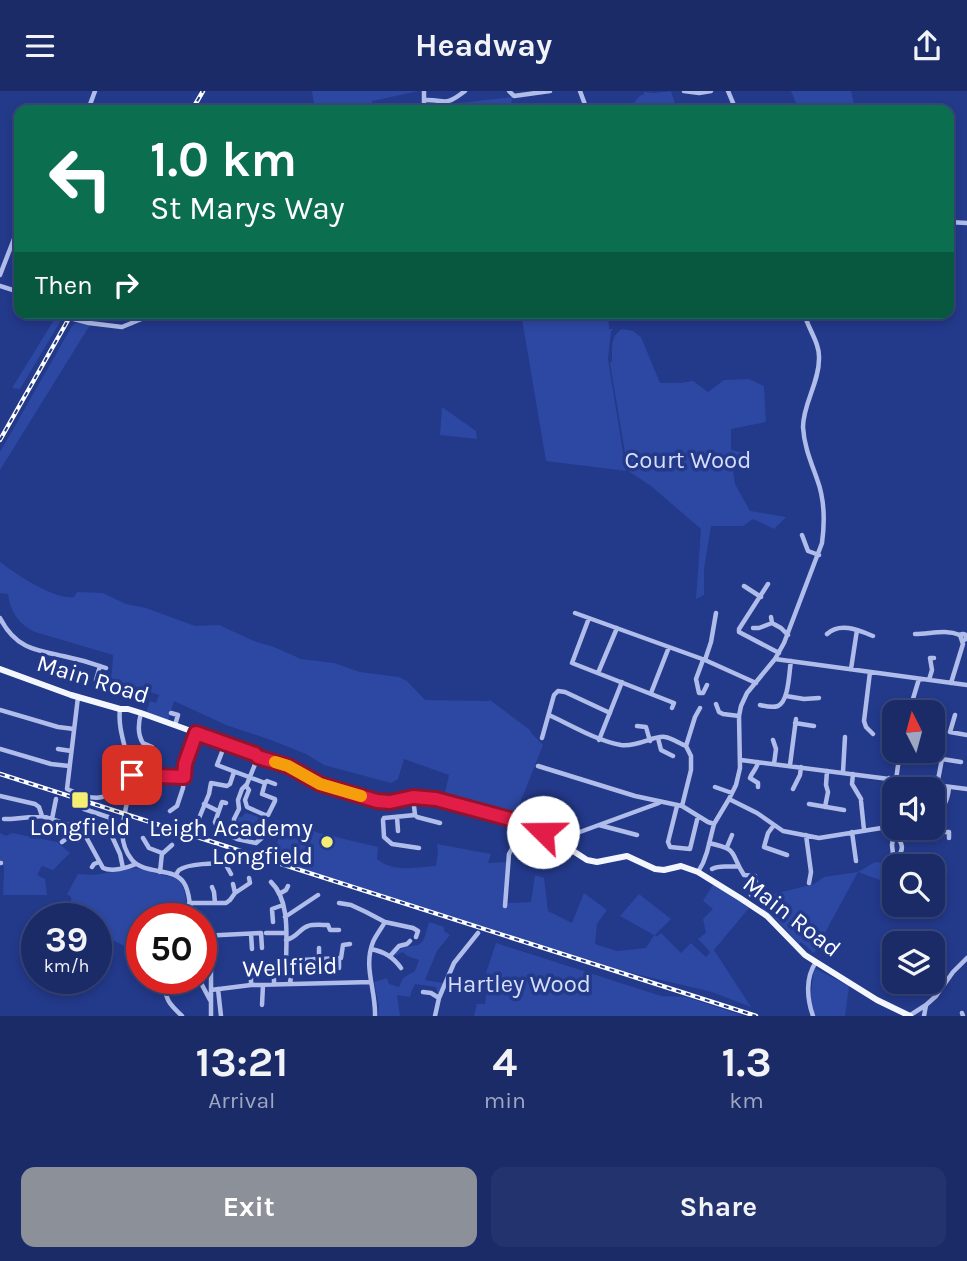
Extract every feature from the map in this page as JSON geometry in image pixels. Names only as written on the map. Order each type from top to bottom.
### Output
[{"type":"main road","name":"Main Road","points":[[0,669],[78,697],[141,713],[288,766],[320,784],[377,801],[390,802],[413,797],[447,801],[530,826],[593,862],[627,856],[655,869],[681,866],[698,871],[767,916],[816,962],[877,1000],[909,1016]]},
{"type":"street","points":[[424,91],[424,105]]},
{"type":"street","points":[[424,100],[444,103],[452,101],[464,91]]},
{"type":"street","points":[[509,91],[513,96],[550,91]]},
{"type":"street","points":[[684,91],[711,91]]},
{"type":"street","points":[[0,275],[14,239]]},
{"type":"street","points":[[74,319],[122,327],[141,319]]},
{"type":"street","points":[[698,871],[703,863],[714,824],[736,785],[741,760],[739,716],[747,693],[777,656],[788,635],[819,555],[824,531],[823,504],[808,456],[803,427],[816,380],[819,356],[806,319]]},
{"type":"street","points":[[802,535],[808,551],[819,555]]},
{"type":"street","points":[[768,584],[739,632],[777,656],[791,661],[967,685]]},
{"type":"street","points":[[744,586],[761,597]]},
{"type":"street","points":[[575,613],[704,660],[756,683]]},
{"type":"street","points":[[707,685],[703,693],[699,693],[696,679],[711,642],[716,613]]},
{"type":"street","points":[[0,618],[17,641],[31,648],[106,668]]},
{"type":"street","points":[[589,618],[572,663],[674,703],[672,708]]},
{"type":"street","points":[[753,628],[759,628],[771,620],[788,635]]},
{"type":"street","points":[[598,673],[617,628]]},
{"type":"street","points":[[827,634],[838,628],[857,630],[873,636]]},
{"type":"street","points":[[851,669],[857,630]]},
{"type":"street","points":[[915,634],[939,631],[960,635],[962,648],[951,683]]},
{"type":"street","points":[[651,693],[669,647]]},
{"type":"street","points":[[929,680],[932,670],[930,658],[934,658]]},
{"type":"street","points":[[760,704],[776,707],[782,703],[786,696],[791,661]]},
{"type":"street","points":[[96,680],[100,666]]},
{"type":"street","points":[[870,672],[864,722],[873,734]]},
{"type":"street","points":[[913,700],[919,679]]},
{"type":"street","points":[[599,740],[622,682]]},
{"type":"street","points":[[542,738],[554,695],[558,691],[610,713]]},
{"type":"street","points":[[786,696],[819,698]]},
{"type":"street","points":[[78,697],[66,788],[100,797],[130,786]]},
{"type":"street","points":[[718,705],[719,712],[723,715],[739,716]]},
{"type":"street","points":[[686,746],[700,708]]},
{"type":"street","points":[[120,709],[121,734],[130,775],[121,835],[127,852],[141,867],[176,875],[185,884],[189,903]]},
{"type":"street","points":[[0,710],[74,729]]},
{"type":"street","points":[[141,713],[139,736],[143,743],[152,747]]},
{"type":"street","name":"Main Road","points":[[171,713],[178,715],[175,725]]},
{"type":"street","points":[[549,715],[599,740],[640,745],[666,737],[686,746],[691,756],[691,771],[668,842],[670,847],[690,849],[698,816]]},
{"type":"street","points":[[955,715],[950,732],[967,735]]},
{"type":"street","points":[[790,765],[795,721],[814,726]]},
{"type":"street","points":[[637,726],[646,727],[650,741]]},
{"type":"street","points":[[173,811],[183,788],[185,764],[196,733]]},
{"type":"street","points":[[843,772],[845,737]]},
{"type":"street","points":[[658,738],[661,750],[673,756]]},
{"type":"street","points":[[773,740],[776,749],[774,764]]},
{"type":"street","points":[[60,743],[57,750],[71,751]]},
{"type":"street","points":[[0,749],[51,764],[69,766]]},
{"type":"street","points":[[222,752],[217,765],[265,783],[267,781],[275,784]]},
{"type":"street","points":[[230,835],[239,809],[238,800],[242,788],[246,786],[258,757]]},
{"type":"street","points":[[939,777],[942,759],[961,762]]},
{"type":"street","points":[[741,760],[882,777]]},
{"type":"street","points":[[758,762],[750,778],[758,783],[758,787]]},
{"type":"street","points":[[538,766],[680,806],[714,824]]},
{"type":"street","points":[[793,789],[801,767]]},
{"type":"street","points":[[825,807],[828,792],[827,771]]},
{"type":"street","points":[[197,824],[211,783],[227,786],[234,772]]},
{"type":"street","points":[[853,774],[852,784],[861,800],[864,830]]},
{"type":"street","points":[[130,775],[184,777]]},
{"type":"street","points":[[146,776],[146,802]]},
{"type":"street","points":[[246,786],[249,790],[245,799],[246,806],[265,815],[275,799],[262,794],[265,783]]},
{"type":"street","points":[[945,786],[967,789]]},
{"type":"street","points":[[715,787],[732,793]]},
{"type":"street","points":[[945,803],[949,787]]},
{"type":"street","points":[[0,796],[39,807],[41,816]]},
{"type":"street","points":[[413,797],[415,815]]},
{"type":"street","points":[[52,819],[56,799]]},
{"type":"street","points":[[729,799],[757,813],[783,831],[823,838],[882,829]]},
{"type":"street","points":[[226,803],[222,802],[218,811],[216,828],[237,839],[256,843],[263,837]]},
{"type":"street","points":[[558,840],[660,802]]},
{"type":"street","points":[[204,804],[218,811]]},
{"type":"street","points":[[809,804],[844,810]]},
{"type":"street","points":[[85,809],[111,818],[110,833],[123,868]]},
{"type":"street","points":[[419,848],[392,844],[383,837],[383,820],[415,815],[440,823]]},
{"type":"street","points":[[4,818],[41,816],[78,828],[85,835],[103,868],[107,870],[136,863]]},
{"type":"street","points":[[397,817],[398,831]]},
{"type":"street","points":[[599,825],[637,835]]},
{"type":"street","points":[[774,825],[768,833],[764,847],[787,855]]},
{"type":"street","points":[[505,906],[509,854],[530,826]]},
{"type":"street","points":[[62,842],[71,835],[74,827]]},
{"type":"street","points":[[895,829],[903,848],[898,856],[893,854],[892,849],[895,829]]},
{"type":"street","points":[[852,832],[856,861]]},
{"type":"street","points":[[945,832],[949,833]]},
{"type":"street","points":[[727,847],[732,835]]},
{"type":"street","points":[[806,835],[811,872],[809,883]]},
{"type":"street","points":[[145,839],[150,848],[162,853]]},
{"type":"street","points":[[709,843],[727,847],[735,856],[744,875],[755,876],[757,888],[751,895]]},
{"type":"street","points":[[160,872],[162,853],[172,845]]},
{"type":"street","points":[[92,867],[99,862]]},
{"type":"street","points":[[176,875],[180,869],[220,862],[226,865],[231,874]]},
{"type":"street","points":[[712,869],[739,866]]},
{"type":"street","points":[[217,903],[230,900],[250,883],[249,879]]},
{"type":"street","points":[[271,883],[283,905],[286,965],[294,971]]},
{"type":"street","points":[[233,884],[236,893]]},
{"type":"street","points":[[279,894],[288,886]]},
{"type":"street","points":[[212,887],[215,903]]},
{"type":"street","points":[[285,917],[318,895]]},
{"type":"street","points":[[339,903],[361,909],[385,922],[416,929],[416,937]]},
{"type":"street","points":[[273,922],[272,909],[283,905]]},
{"type":"street","points":[[375,1016],[368,968],[375,937],[385,922]]},
{"type":"street","points":[[286,940],[291,940],[311,925],[328,925],[330,930],[339,930]]},
{"type":"street","points":[[251,933],[252,949]]},
{"type":"street","points":[[262,948],[264,933]]},
{"type":"street","points":[[217,935],[286,933]]},
{"type":"street","points":[[435,1016],[439,997],[454,963],[478,933]]},
{"type":"street","points":[[390,955],[399,946],[410,941]]},
{"type":"street","points":[[339,968],[343,945],[351,944]]},
{"type":"street","points":[[314,969],[318,948]]},
{"type":"street","points":[[371,949],[390,955],[401,968]]},
{"type":"street","points":[[290,985],[291,976],[302,960],[339,958]]},
{"type":"street","points":[[909,1016],[936,996],[967,958]]},
{"type":"street","points":[[813,1016],[808,993],[810,973],[816,962]]},
{"type":"street","points":[[274,969],[274,985]]},
{"type":"street","points":[[251,971],[251,985]]},
{"type":"street","name":"Wellfield","points":[[218,989],[251,985],[371,982]]},
{"type":"street","points":[[261,1005],[263,985]]},
{"type":"street","points":[[218,989],[220,1016]]},
{"type":"street","points":[[423,992],[439,997]]},
{"type":"street","points":[[165,994],[171,1007],[182,1016]]},
{"type":"street","points":[[207,994],[211,1001]]},
{"type":"street","points":[[211,994],[211,1016]]},
{"type":"street","points":[[924,1016],[926,1006]]},
{"type":"green space","points":[[312,91],[419,91],[372,101],[372,105],[314,105]]},
{"type":"green space","points":[[671,91],[675,105],[632,105],[644,92]]},
{"type":"green space","points":[[791,91],[851,91],[854,105],[797,105]]},
{"type":"green space","points":[[512,97],[511,105],[442,105]]},
{"type":"green space","points":[[62,319],[20,389],[12,388],[54,320]]},
{"type":"green space","points":[[522,319],[608,319],[609,329],[613,329],[608,359],[626,471],[546,461]]},
{"type":"green space","points":[[77,322],[90,325],[0,470],[0,452],[72,326]]},
{"type":"green space","name":"Court Wood","points":[[622,329],[633,331],[641,337],[660,383],[693,381],[708,392],[724,380],[749,379],[764,386],[766,422],[731,429],[731,450],[750,454],[753,465],[733,470],[735,484],[750,511],[786,517],[774,529],[753,519],[743,526],[711,526],[704,569],[704,595],[696,599],[701,529],[651,486],[628,471],[610,363],[614,339]]},
{"type":"green space","points":[[442,407],[476,431],[477,439],[440,435]]},
{"type":"green space","points":[[0,562],[36,585],[66,597],[74,597],[77,592],[103,593],[126,604],[146,608],[195,626],[219,625],[301,659],[334,663],[360,672],[399,677],[407,681],[425,700],[490,700],[530,730],[543,745],[514,818],[444,797],[449,775],[404,759],[398,779],[391,783],[324,765],[306,754],[226,725],[174,701],[168,720],[146,713],[150,701],[156,703],[159,695],[136,687],[132,691],[108,684],[113,655],[35,632],[20,621],[13,612],[8,594],[0,593]]},
{"type":"green space","points":[[247,813],[258,817],[257,821],[280,821],[275,834],[235,834],[238,817]]},
{"type":"green space","points":[[285,820],[319,833],[378,847],[377,859],[398,868],[436,866],[437,844],[491,854],[488,863],[506,862],[505,903],[531,902],[535,875],[544,878],[548,911],[572,923],[584,893],[607,910],[597,924],[595,944],[617,951],[646,948],[654,935],[620,916],[639,894],[671,919],[656,937],[661,933],[681,953],[691,943],[706,957],[710,952],[698,939],[706,933],[703,919],[713,909],[703,901],[714,883],[749,908],[714,950],[751,1007],[712,992],[623,971],[269,858],[270,855],[273,856]]},
{"type":"green space","points":[[0,833],[57,842],[70,853],[53,870],[42,866],[37,875],[45,879],[47,895],[3,895],[4,868],[0,862]]},
{"type":"green space","points":[[875,862],[882,863],[882,881],[858,872]]},
{"type":"green space","points":[[136,868],[178,879],[186,903],[126,903],[126,947],[112,940],[112,903],[71,903],[71,897],[67,894],[78,874],[94,875]]},
{"type":"green space","points":[[858,872],[814,953],[801,942],[799,944],[777,920],[761,909],[774,894],[814,884],[824,877]]},
{"type":"green space","points":[[429,922],[444,927],[444,931],[450,935],[437,951],[425,980],[444,983],[438,995],[436,987],[415,984],[410,997],[397,995],[400,1016],[378,1016],[379,1006],[374,982],[387,978],[389,984],[399,987],[403,978],[415,971],[419,960],[403,952],[394,956],[397,950],[422,942]]},
{"type":"green space","name":"Hartley Wood","points":[[496,943],[661,996],[686,997],[744,1016],[474,1016],[477,1004],[485,1004],[486,973]]},
{"type":"green space","points":[[814,968],[849,986],[845,1016],[814,1016],[810,1003]]},
{"type":"railway","points":[[195,105],[203,91]]},
{"type":"railway","points":[[0,440],[69,319]]},
{"type":"railway","points":[[0,774],[756,1016]]},
{"type":"slow traffic","points":[[275,762],[288,766],[320,784],[361,796]]},
{"type":"place","name":"Longfield","points":[[80,800]]},
{"type":"place","name":"Leigh Academy Longfield","points":[[327,842]]},
{"type":"route","points":[[132,775],[184,777],[185,764],[196,733],[288,766],[320,784],[377,801],[427,797],[521,822],[543,832]]}]
